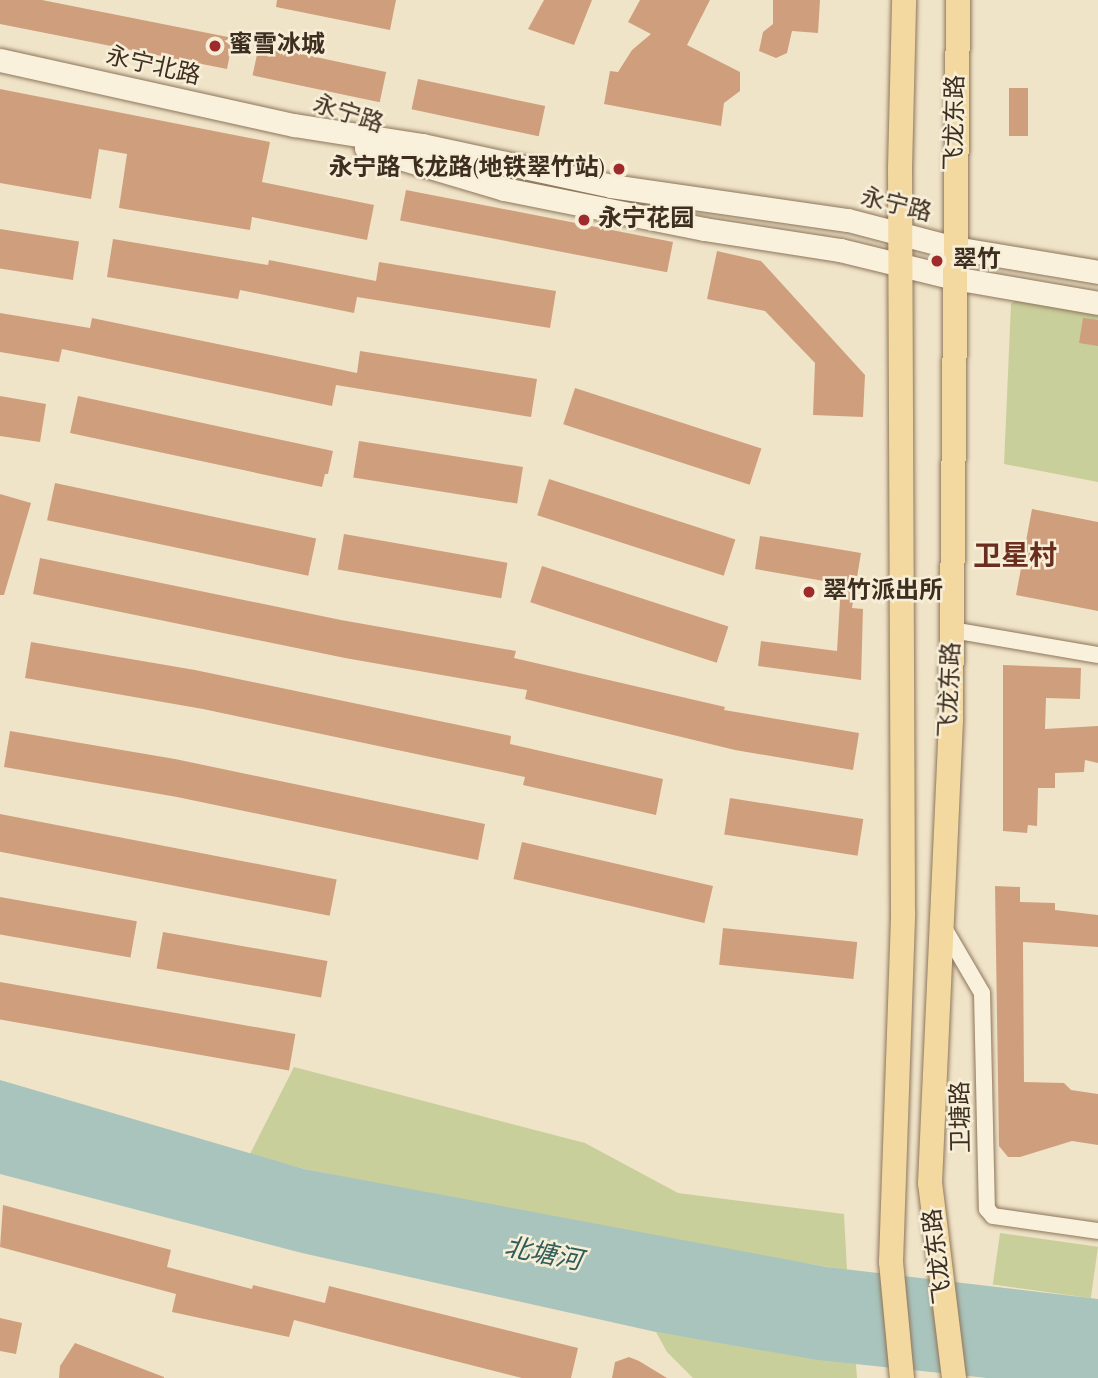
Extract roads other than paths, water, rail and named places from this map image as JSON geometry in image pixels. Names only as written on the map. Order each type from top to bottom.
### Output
[{"type":"main road","name":"飞龙东路","points":[[901,1377],[891,1262],[903,913],[901,233],[904,0]]},
{"type":"main road","name":"飞龙东路","points":[[954,1378],[930,1183],[952,630],[958,0]]},
{"type":"main road","name":"永宁北路","points":[[0,60],[294,125]]},
{"type":"main road","name":"永宁路","points":[[294,125],[422,145],[611,186],[848,220],[955,248],[1098,272]]},
{"type":"main road","name":"永宁路","points":[[294,125],[504,189],[902,265],[954,278],[1098,303]]},
{"type":"street","points":[[952,630],[1098,655]]},
{"type":"street","name":"卫塘路","points":[[939,920],[982,993],[987,1209],[993,1216],[1098,1231]]},
{"type":"water","name":"北塘河","points":[[0,1080],[304,1169],[827,1267],[1098,1299],[1098,1378],[987,1378],[818,1360],[656,1332],[302,1253],[0,1174]]},
{"type":"place","name":"蜜雪冰城","points":[[215,46]]},
{"type":"place","name":"永宁路飞龙路(地铁翠竹站)","points":[[619,169]]},
{"type":"place","name":"永宁花园","points":[[584,220]]},
{"type":"place","name":"翠竹","points":[[937,261]]},
{"type":"place","name":"翠竹派出所","points":[[809,592]]},
{"type":"district","name":"卫星村","points":[[1015,557]]}]
